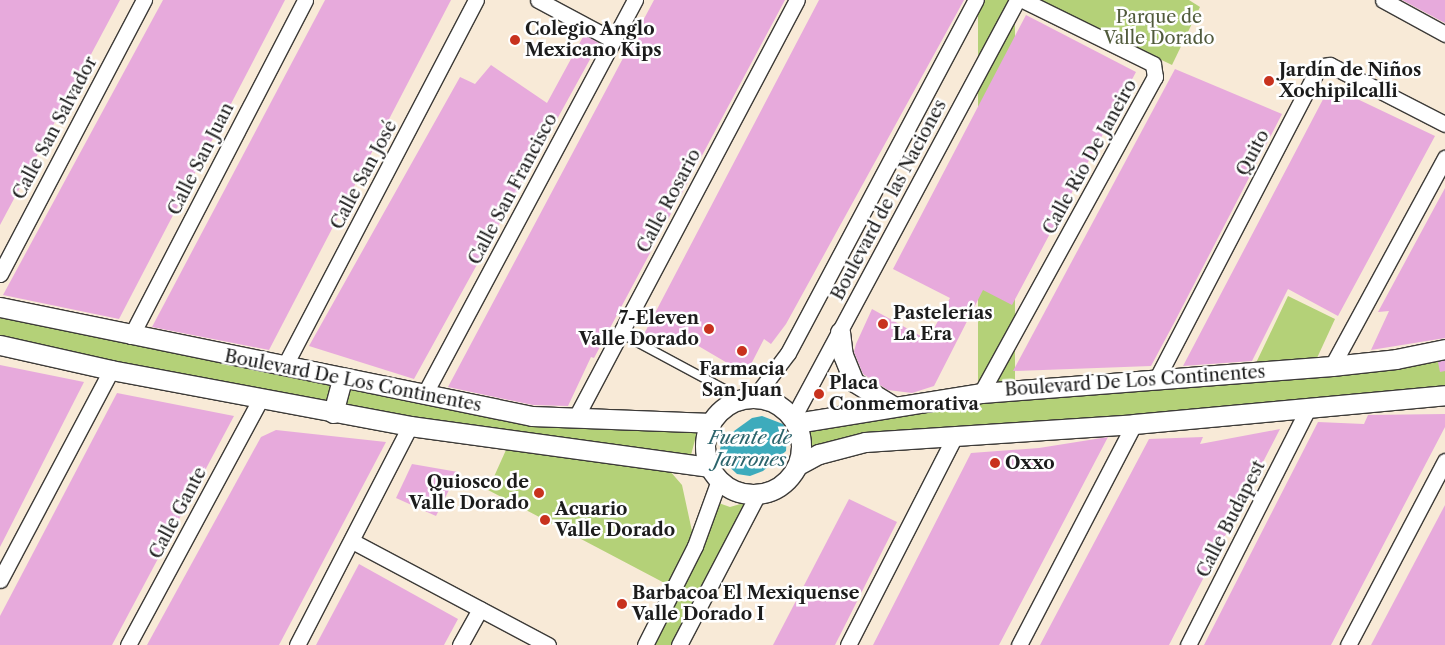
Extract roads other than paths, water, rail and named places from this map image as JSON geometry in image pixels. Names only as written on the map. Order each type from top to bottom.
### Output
[{"type":"street","name":"Calle San Salvador","points":[[0,274],[144,0]]},
{"type":"street","name":"Calle San Juan","points":[[131,336],[305,0]]},
{"type":"street","name":"Calle San José","points":[[284,367],[476,0]]},
{"type":"street","points":[[538,0],[613,40]]},
{"type":"street","name":"Calle San Francisco","points":[[424,395],[635,0]]},
{"type":"street","name":"Calle Rosario","points":[[575,419],[796,0]]},
{"type":"street","name":"Boulevard de las Naciones","points":[[748,398],[788,353],[976,0]]},
{"type":"street","name":"Boulevard de las Naciones","points":[[794,420],[1017,0]]},
{"type":"street","name":"Calle Río De Janeiro","points":[[982,393],[1155,77],[1152,64],[1023,0]]},
{"type":"street","points":[[1383,0],[1445,34]]},
{"type":"street","name":"Quito","points":[[1156,380],[1316,72],[1323,66],[1330,65],[1445,124]]},
{"type":"street","points":[[1332,366],[1445,158]]},
{"type":"street","name":"Boulevard De Los Continentes","points":[[0,307],[131,336],[532,416],[711,423]]},
{"type":"street","points":[[840,332],[843,355],[854,382],[893,406]]},
{"type":"street","name":"Boulevard De Los Continentes","points":[[0,345],[111,370],[333,413],[714,474]]},
{"type":"street","name":"Boulevard De Los Continentes","points":[[794,420],[982,393],[1332,366],[1396,359],[1445,349]]},
{"type":"street","points":[[0,580],[111,370]]},
{"type":"street","points":[[333,413],[342,379]]},
{"type":"street","points":[[798,465],[802,444],[794,420],[782,407],[748,398],[724,408],[711,423],[705,452],[714,474],[744,493],[758,494],[782,485],[798,465],[820,454],[865,442],[1307,410],[1445,395]]},
{"type":"street","name":"Calle Gante","points":[[128,645],[261,398]]},
{"type":"street","name":"Calle Budapest","points":[[1188,645],[1307,410]]},
{"type":"street","points":[[1019,645],[1134,424]]},
{"type":"street","points":[[297,645],[410,426]]},
{"type":"street","points":[[848,645],[956,434]]},
{"type":"street","points":[[1348,645],[1445,461]]},
{"type":"street","points":[[645,645],[695,546],[714,474]]},
{"type":"street","points":[[680,645],[758,494]]},
{"type":"street","points":[[352,541],[548,645]]},
{"type":"street","points":[[460,645],[480,609]]},
{"type":"lane","points":[[620,333],[748,398]]},
{"type":"water","name":"Fuente de Jarrones","points":[[762,416],[783,424],[787,431],[786,451],[763,471],[750,476],[737,474],[721,459],[720,449],[723,439],[752,418]]},
{"type":"place","name":"Colegio Anglo Mexicano Kips","points":[[515,40]]},
{"type":"place","name":"Jardín de Niños Xochipilcalli","points":[[1269,81]]},
{"type":"place","name":"Pastelerías La Era","points":[[883,324]]},
{"type":"place","name":"7-Eleven Valle Dorado","points":[[709,329]]},
{"type":"place","name":"Farmacia San Juan","points":[[742,351]]},
{"type":"place","name":"Placa Conmemorativa","points":[[819,394]]},
{"type":"place","name":"Oxxo","points":[[995,463]]},
{"type":"place","name":"Quiosco de Valle Dorado","points":[[539,493]]},
{"type":"place","name":"Acuario Valle Dorado","points":[[545,520]]},
{"type":"place","name":"Barbacoa El Mexiquense Valle Dorado I","points":[[622,604]]},
{"type":"park label","name":"Parque de Valle Dorado","points":[[1159,28]]}]
